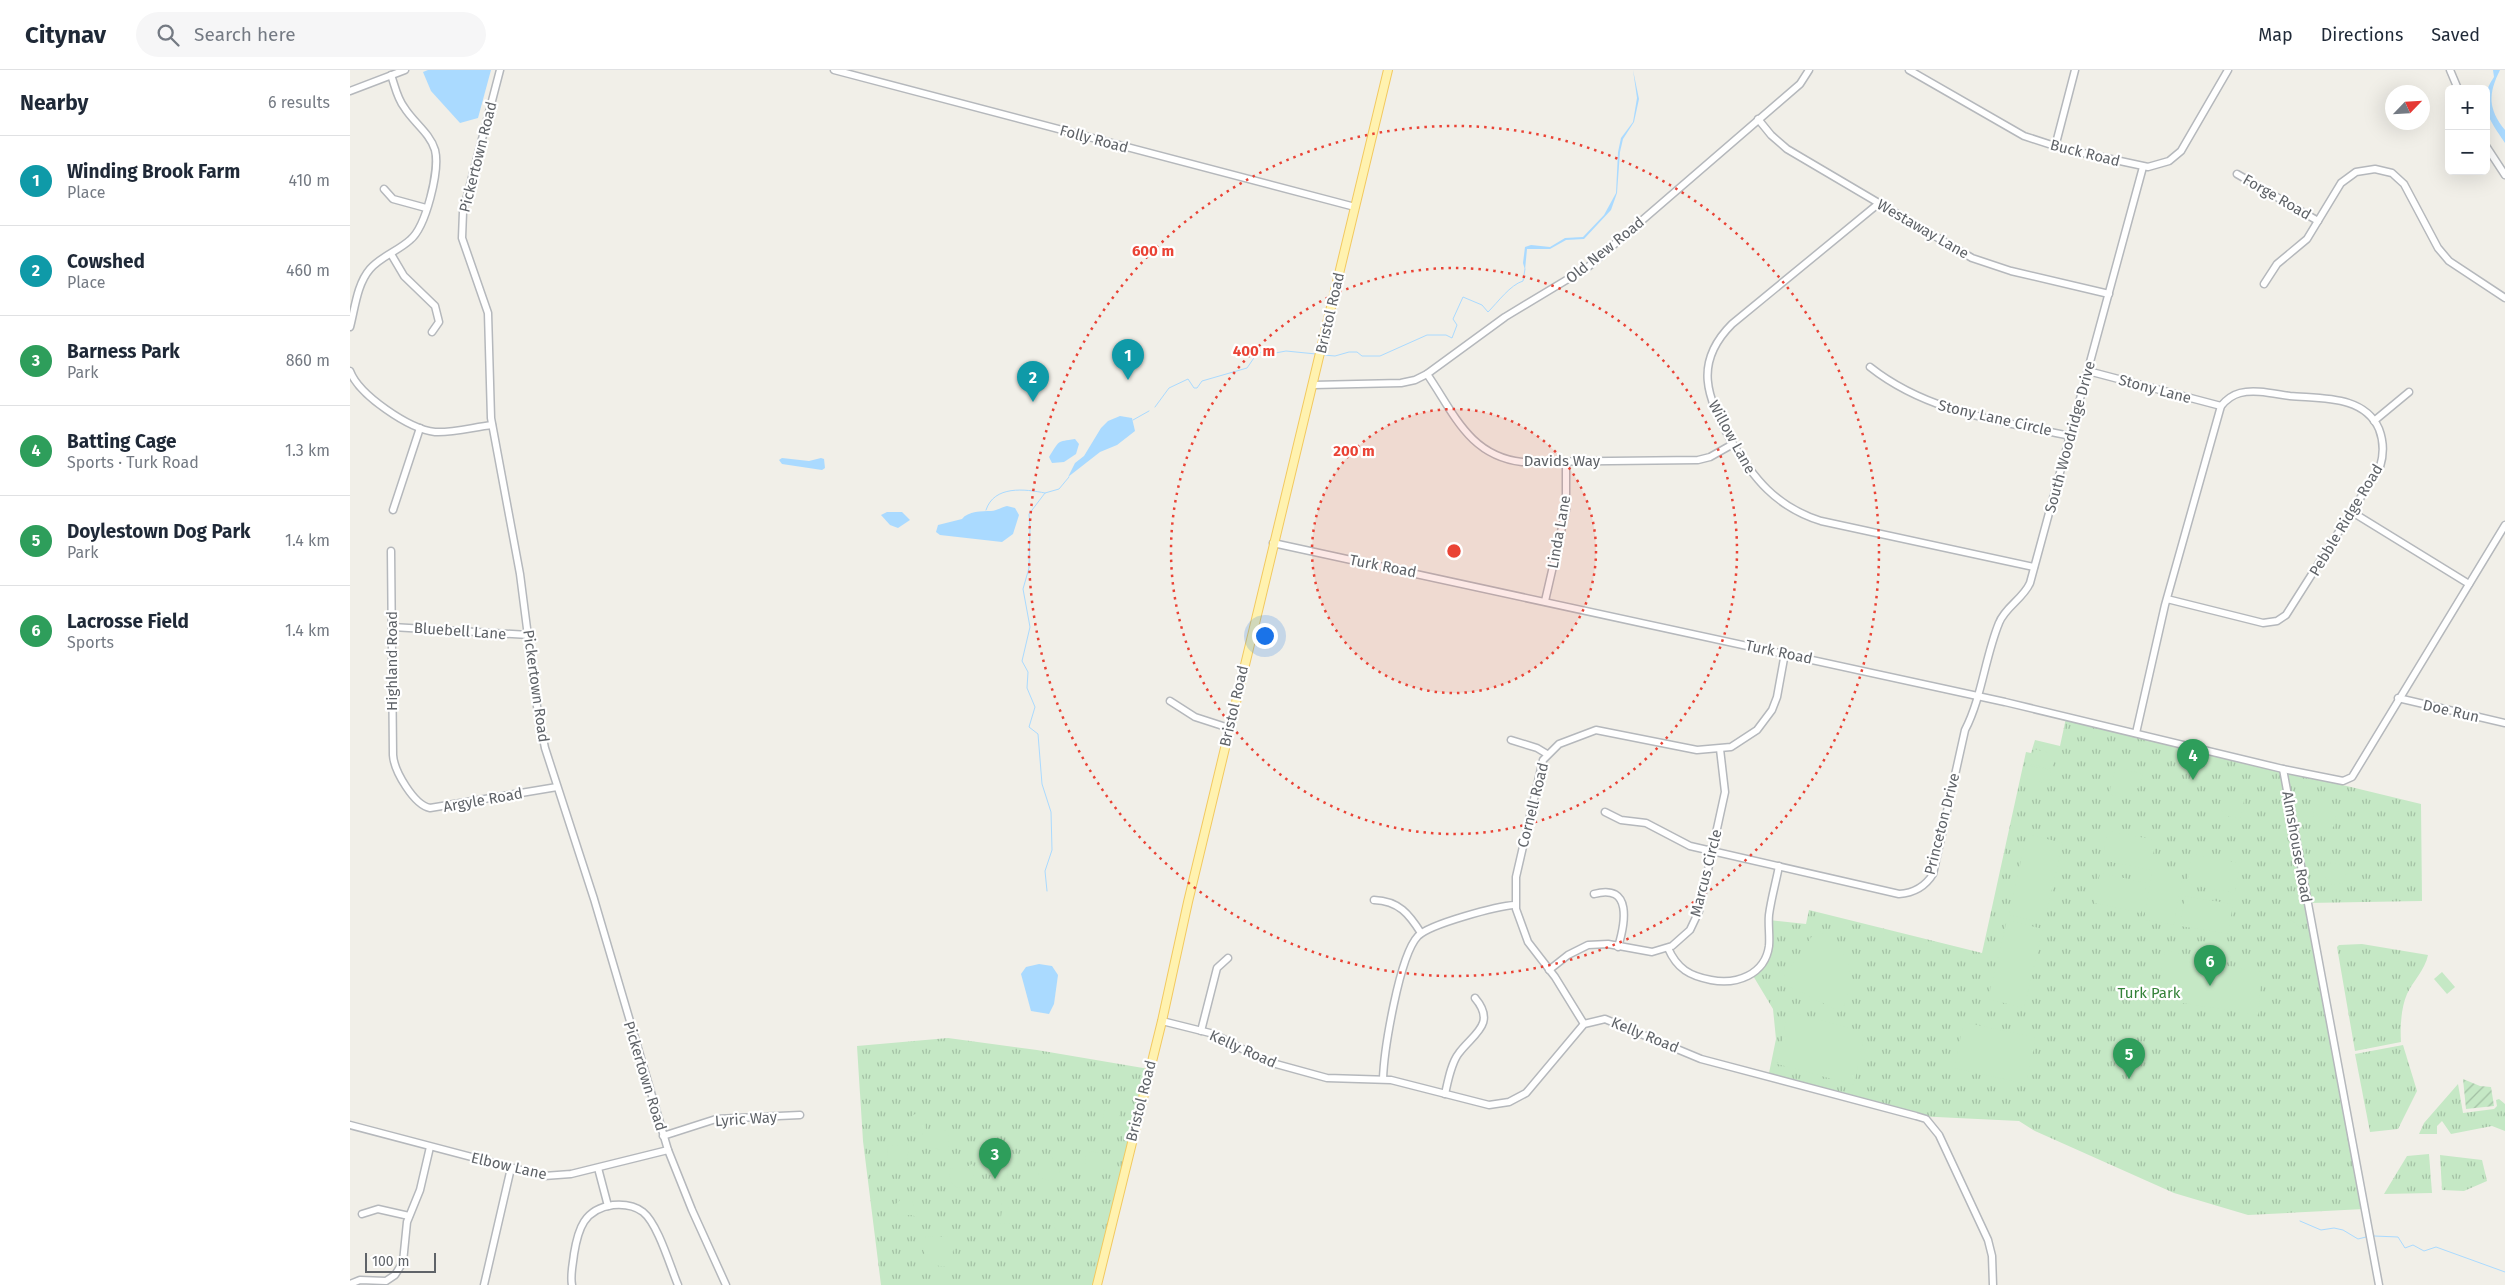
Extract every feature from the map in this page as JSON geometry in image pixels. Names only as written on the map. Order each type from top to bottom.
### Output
[{"type":"main road","name":"Bristol Road","points":[[1097,1285],[1162,1021],[1229,728],[1388,70]]},
{"type":"street","points":[[350,91],[405,70]]},
{"type":"street","name":"Pickertown Road","points":[[500,70],[463,212],[461,229],[464,246],[488,313],[489,395],[492,425],[520,574],[540,725],[557,787],[594,899],[668,1150],[692,1210],[726,1285]]},
{"type":"street","name":"Folly Road","points":[[834,70],[1355,207]]},
{"type":"street","name":"Old New Road","points":[[1313,385],[1401,383],[1426,374],[1505,317],[1587,268],[1800,84],[1809,70]]},
{"type":"street","name":"Buck Road","points":[[1911,70],[2024,136],[2055,146],[2143,167],[2164,164],[2181,151],[2228,70]]},
{"type":"street","points":[[2055,146],[2075,70]]},
{"type":"street","points":[[2450,70],[2456,85]]},
{"type":"street","points":[[350,327],[362,281],[370,268],[414,236],[422,223],[436,170],[435,150],[430,140],[404,107],[391,75]]},
{"type":"street","name":"Westaway Lane","points":[[1758,119],[1771,135],[1787,149],[1955,249],[1985,264],[2109,294]]},
{"type":"street","points":[[2490,152],[2505,175]]},
{"type":"street","name":"South Woodridge Drive","points":[[1977,696],[2000,620],[2024,593],[2034,567],[2143,167]]},
{"type":"street","points":[[2264,284],[2277,264],[2307,239],[2337,188],[2346,178],[2370,169],[2386,171],[2404,184],[2438,248],[2449,261],[2505,298]]},
{"type":"street","name":"Forge Road","points":[[2237,174],[2318,221]]},
{"type":"street","points":[[384,189],[393,199],[426,208]]},
{"type":"street","name":"Willow Lane","points":[[1878,204],[1732,324],[1719,339],[1709,361],[1707,387],[1714,410],[1750,472],[1766,490],[1790,509],[1811,518],[2034,567]]},
{"type":"street","points":[[391,254],[404,276],[435,306],[439,322],[432,332]]},
{"type":"street","name":"Stony Lane Circle","points":[[1870,368],[1912,394],[1936,406],[2070,436]]},
{"type":"street","points":[[350,371],[356,384],[368,398],[420,428],[437,432],[492,425]]},
{"type":"street","name":"Stony Lane","points":[[2088,372],[2221,406]]},
{"type":"street","name":"Davids Way","points":[[1426,374],[1467,434],[1489,453],[1507,460],[1522,462],[1698,460],[1710,457],[1734,444]]},
{"type":"street","points":[[2136,733],[2167,600],[2221,406],[2232,396],[2249,392],[2343,401],[2360,408],[2374,421],[2409,392]]},
{"type":"street","name":"Pebble Ridge Road","points":[[2167,600],[2256,621],[2276,621],[2291,610],[2382,461],[2383,442],[2374,421]]},
{"type":"street","points":[[392,510],[420,428]]},
{"type":"street","name":"Linda Lane","points":[[1545,601],[1566,510],[1566,462]]},
{"type":"street","points":[[2352,512],[2469,584]]},
{"type":"street","name":"Almshouse Road","points":[[2379,1285],[2283,769],[2343,781],[2352,777],[2398,698],[2505,525]]},
{"type":"street","name":"Turk Road","points":[[1273,543],[1977,696],[2283,769]]},
{"type":"street","name":"Highland Road","points":[[392,551],[393,755],[397,771]]},
{"type":"street","name":"Bluebell Lane","points":[[392,627],[529,635]]},
{"type":"street","name":"Cornell Road","points":[[1584,1024],[1549,970],[1528,942],[1518,919],[1515,905],[1516,877],[1541,768],[1547,754],[1559,744],[1596,730],[1687,749],[1720,749],[1744,740],[1762,724],[1775,704],[1785,654]]},
{"type":"street","name":"Princeton Drive","points":[[1605,812],[1621,820],[1641,821],[1690,846],[1899,894],[1910,893],[1920,888],[1933,874],[1964,735],[1973,713],[1977,696]]},
{"type":"street","name":"Doe Run","points":[[2398,698],[2505,723]]},
{"type":"street","points":[[1170,702],[1195,717],[1229,728]]},
{"type":"street","points":[[1512,740],[1537,748],[1547,754]]},
{"type":"street","name":"Marcus Circle","points":[[1668,948],[1683,938],[1696,921],[1725,792],[1720,749]]},
{"type":"street","name":"Argyle Road","points":[[397,771],[422,806],[430,808],[557,787]]},
{"type":"street","points":[[1549,970],[1563,958],[1588,945],[1601,944],[1652,952],[1668,948],[1678,966],[1698,978],[1733,982],[1752,974],[1766,957],[1769,947],[1769,916],[1779,866]]},
{"type":"street","points":[[1594,894],[1607,891],[1618,896],[1621,902],[1625,920],[1618,947]]},
{"type":"street","points":[[1374,900],[1387,900],[1404,909],[1421,934]]},
{"type":"street","points":[[1383,1079],[1385,1051],[1406,958],[1411,946],[1421,934],[1446,922],[1515,905]]},
{"type":"street","points":[[1201,1031],[1217,968],[1228,958]]},
{"type":"street","points":[[1445,1094],[1457,1054],[1482,1027],[1484,1015],[1482,1007],[1475,998]]},
{"type":"street","name":"Kelly Road","points":[[1162,1021],[1220,1037],[1264,1061],[1301,1071],[1338,1079],[1383,1079],[1489,1105],[1515,1100],[1530,1089],[1584,1024],[1605,1019],[1700,1059],[1926,1119],[1942,1140],[1988,1240],[1992,1256],[1993,1285]]},
{"type":"street","name":"Lyric Way","points":[[664,1136],[716,1120],[800,1115]]},
{"type":"street","name":"Elbow Lane","points":[[350,1125],[430,1148],[552,1177],[598,1168],[668,1150]]},
{"type":"street","points":[[350,1284],[360,1280],[386,1281],[400,1269],[404,1258],[409,1216],[420,1190],[430,1148]]},
{"type":"street","points":[[484,1285],[511,1168]]},
{"type":"street","points":[[598,1168],[608,1206]]},
{"type":"street","points":[[572,1285],[572,1273],[579,1230],[590,1214],[608,1206],[632,1206],[647,1216],[678,1285]]},
{"type":"street","points":[[362,1214],[378,1209],[409,1216]]},
{"type":"green space","name":"Turk Park","points":[[2066,718],[2421,804],[2422,901],[2307,903],[2364,1209],[2248,1215],[2174,1193],[2035,1131],[2019,1121],[1916,1116],[1768,1078],[1776,1039],[1773,1009],[1752,974],[1766,957],[1769,920],[1806,924],[1809,910],[1982,953],[2026,752],[2031,753],[2035,740],[2060,746]]},
{"type":"green space","points":[[2034,749],[2055,754],[2052,769],[2030,764]]},
{"type":"green space","points":[[2026,765],[2051,770],[2049,784],[2023,778]]},
{"type":"green space","points":[[2116,767],[2143,774],[2139,786],[2132,794],[2116,796],[2109,794]]},
{"type":"green space","points":[[2225,792],[2245,795],[2241,817],[2229,817],[2222,810],[2220,802]]},
{"type":"green space","points":[[2328,808],[2335,815],[2336,822],[2330,832],[2319,833],[2315,831],[2313,811]]},
{"type":"green space","points":[[2108,831],[2156,840],[2150,870],[2102,860]]},
{"type":"green space","points":[[2027,834],[2063,843],[2044,923],[2009,915]]},
{"type":"green space","points":[[2192,854],[2240,863],[2235,893],[2187,884]]},
{"type":"green space","points":[[2332,862],[2343,866],[2346,871],[2344,883],[2328,885],[2323,868]]},
{"type":"green space","points":[[2152,872],[2182,878],[2174,925],[2144,920]]},
{"type":"green space","points":[[2100,873],[2147,883],[2141,913],[2094,903]]},
{"type":"green space","points":[[2185,896],[2233,904],[2228,934],[2180,926]]},
{"type":"green space","points":[[2007,920],[2043,929],[2024,1008],[1988,999]]},
{"type":"green space","points":[[2291,920],[2299,927],[2288,938],[2280,930]]},
{"type":"green space","points":[[1817,929],[1838,946],[1848,965],[1850,987],[1841,1012],[1780,982]]},
{"type":"green space","points":[[2362,944],[2428,955],[2403,1005],[2401,1042],[2355,1051],[2337,947],[2339,945]]},
{"type":"green space","points":[[2165,949],[2215,964],[2262,972],[2258,1015],[2157,999]]},
{"type":"green space","points":[[2442,972],[2455,987],[2447,994],[2434,979]]},
{"type":"green space","points":[[1788,1011],[1865,1032],[1854,1085],[1777,1064]]},
{"type":"green space","points":[[1964,1022],[2036,1038],[2026,1084],[1954,1068]]},
{"type":"green space","points":[[948,1038],[1037,1050],[1149,1069],[1097,1285],[881,1285],[863,1141],[857,1046]]},
{"type":"green space","points":[[2403,1045],[2417,1091],[2398,1129],[2370,1132],[2355,1054]]},
{"type":"green space","points":[[2463,1079],[2480,1086],[2491,1087],[2494,1106],[2466,1109]]},
{"type":"green space","points":[[2458,1084],[2463,1113],[2494,1109],[2497,1106],[2496,1100],[2499,1099],[2505,1104],[2505,1131],[2492,1126],[2451,1134],[2442,1121],[2437,1126],[2437,1134],[2419,1134],[2424,1123]]},
{"type":"green space","points":[[1069,1105],[1077,1105],[1084,1109],[1080,1122],[1065,1119]]},
{"type":"green space","points":[[1105,1106],[1120,1109],[1118,1124],[1103,1120]]},
{"type":"green space","points":[[915,1114],[925,1116],[926,1133],[924,1135],[908,1131],[908,1119]]},
{"type":"green space","points":[[941,1128],[949,1133],[948,1147],[944,1150],[931,1148],[931,1130]]},
{"type":"green space","points":[[902,1142],[909,1144],[907,1163],[898,1166],[887,1158],[888,1146],[902,1145]]},
{"type":"green space","points":[[1090,1151],[1108,1155],[1102,1174],[1092,1174],[1086,1168],[1085,1158]]},
{"type":"green space","points":[[2429,1154],[2432,1193],[2384,1194],[2407,1156]]},
{"type":"green space","points":[[1051,1155],[1060,1171],[1058,1176],[1049,1181],[1040,1178],[1036,1168]]},
{"type":"green space","points":[[2440,1155],[2482,1160],[2487,1181],[2464,1191],[2442,1190]]},
{"type":"green space","points":[[972,1164],[976,1169],[969,1186],[958,1188],[951,1180],[950,1169],[965,1168]]},
{"type":"green space","points":[[993,1164],[1008,1169],[1007,1181],[994,1184],[990,1181],[992,1170],[990,1166]]},
{"type":"green space","points":[[903,1197],[912,1197],[917,1217],[911,1215],[898,1216],[895,1205]]},
{"type":"green space","points":[[1003,1203],[1007,1207],[1018,1209],[1014,1224],[1000,1223],[1002,1210],[1000,1205]]},
{"type":"green space","points":[[1056,1215],[1072,1219],[1067,1232],[1057,1231],[1054,1227]]},
{"type":"green space","points":[[953,1235],[957,1239],[954,1242],[951,1265],[941,1266],[930,1262],[923,1250],[926,1236],[950,1237]]},
{"type":"water","points":[[428,70],[491,70],[478,118],[460,123],[431,91],[423,72]]},
{"type":"water","points":[[1633,70],[1639,99],[1634,122],[1623,139],[1620,152],[1617,193],[1611,210],[1584,239],[1566,240],[1550,249],[1527,249],[1525,270],[1523,263],[1525,247],[1531,245],[1550,247],[1565,238],[1583,237],[1604,215],[1616,193],[1618,152],[1621,138],[1633,122],[1637,98]]},
{"type":"water","points":[[2493,70],[2500,70],[2493,87],[2492,101],[2495,115],[2505,130],[2505,143],[2490,118],[2490,85],[2494,77]]},
{"type":"water","points":[[1120,416],[1132,418],[1135,431],[1117,445],[1100,452],[1068,477],[1075,463],[1084,456],[1101,428],[1108,421]]},
{"type":"water","points":[[1075,439],[1079,444],[1076,454],[1064,462],[1052,463],[1049,457],[1057,445],[1061,442]]},
{"type":"water","points":[[782,458],[809,461],[821,458],[824,459],[825,468],[822,470],[782,464],[779,460]]},
{"type":"water","points":[[1007,506],[1015,508],[1019,515],[1013,534],[1002,542],[940,535],[936,532],[938,525],[962,519],[971,513],[993,511]]},
{"type":"water","points":[[887,512],[902,512],[910,520],[898,528],[890,525],[881,515]]},
{"type":"water","points":[[1039,964],[1052,966],[1058,975],[1054,1004],[1049,1014],[1031,1011],[1021,974],[1026,967]]},
{"type":"waterway","points":[[1323,355],[1335,356],[1357,352],[1362,356],[1380,356],[1427,335],[1446,335],[1452,338],[1457,325],[1453,319],[1463,297],[1482,305],[1488,312],[1509,290],[1523,281],[1525,269]]},
{"type":"waterway","points":[[1155,407],[1169,388],[1188,379],[1194,388],[1197,388],[1202,381],[1247,368],[1258,352],[1270,354],[1286,351],[1316,354]]},
{"type":"waterway","points":[[1133,420],[1149,411]]},
{"type":"waterway","points":[[1047,891],[1045,871],[1052,850],[1051,812],[1042,784],[1038,734],[1029,727],[1035,707],[1027,688],[1028,672],[1022,661],[1030,627],[1023,589],[1029,568],[1029,514],[1045,493],[1059,489],[1069,477]]},
{"type":"waterway","points":[[986,510],[990,502],[996,496],[1003,493],[1020,490],[1045,493]]},
{"type":"waterway","points":[[2300,1221],[2321,1230],[2334,1228],[2343,1230],[2358,1239],[2366,1237]]},
{"type":"waterway","points":[[2374,1236],[2398,1237],[2405,1248],[2413,1245],[2424,1251],[2436,1247],[2505,1272]]},
{"type":"place","name":"Winding Brook Farm","points":[[1128,380]]},
{"type":"place","name":"Cowshed","points":[[1033,402]]},
{"type":"place","name":"Batting Cage","points":[[2193,780]]},
{"type":"place","name":"Lacrosse Field","points":[[2210,986]]},
{"type":"place","name":"Doylestown Dog Park","points":[[2129,1079]]},
{"type":"place","name":"Barness Park","points":[[995,1179]]}]
